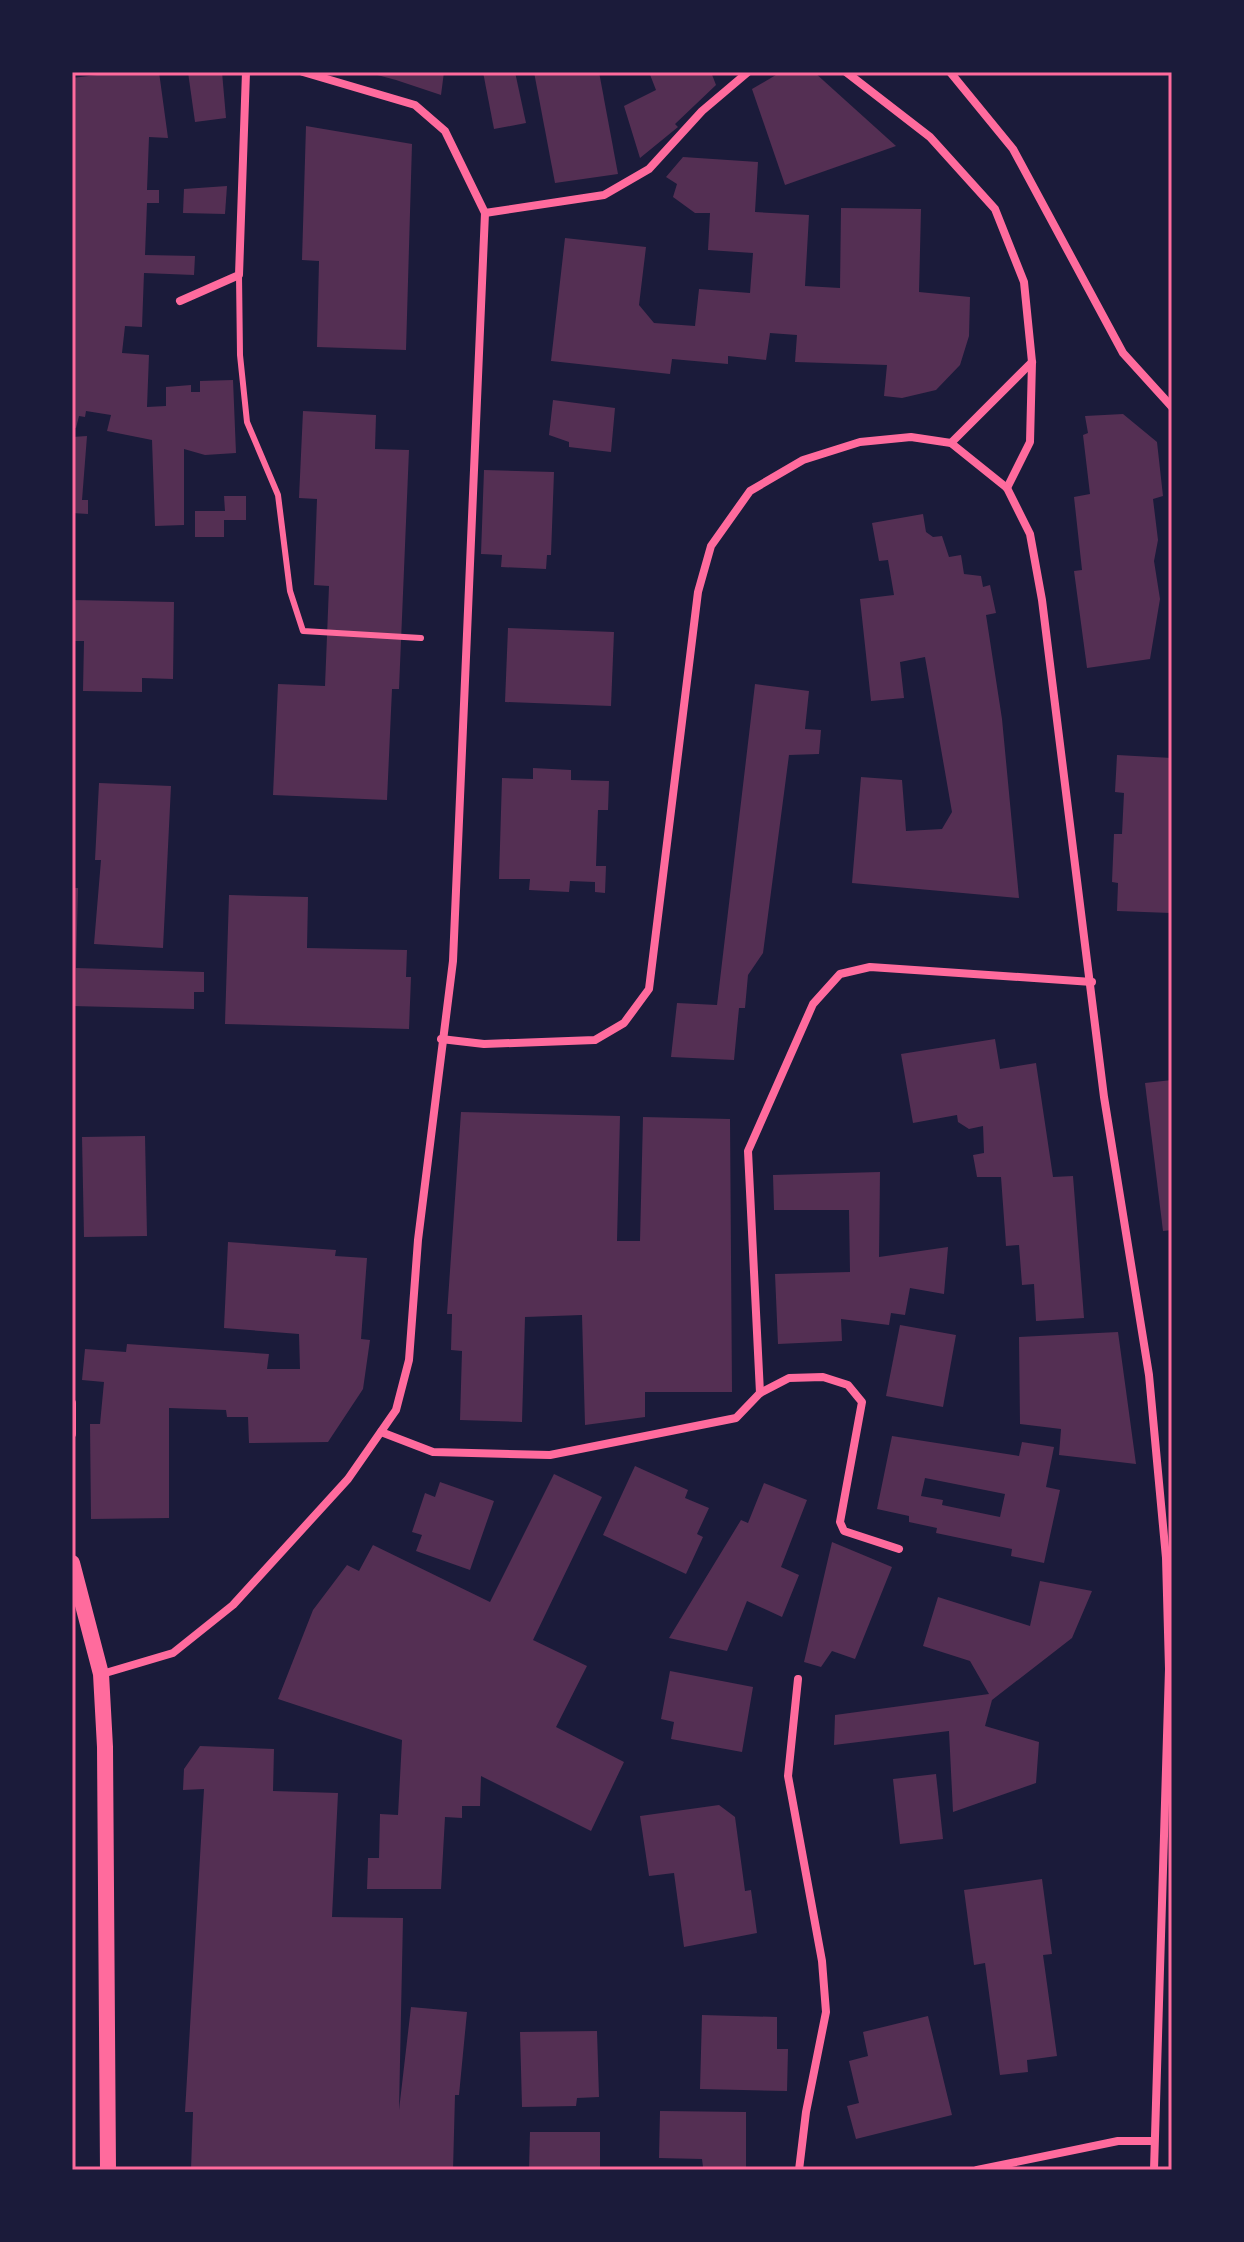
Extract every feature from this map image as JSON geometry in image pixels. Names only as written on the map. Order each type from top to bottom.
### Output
[{"type":"main road","points":[[72,1563],[101,1674],[108,1835],[108,2170]]},
{"type":"street","points":[[180,301],[239,275],[246,72]]},
{"type":"street","points":[[101,1674],[173,1653],[233,1605],[348,1479],[396,1410],[409,1360],[418,1240],[453,961],[485,213],[445,131],[415,105],[303,72]]},
{"type":"street","points":[[485,213],[604,195],[649,169],[702,111],[748,72]]},
{"type":"street","points":[[846,72],[930,137],[995,209],[1024,282],[1032,362],[1030,442],[1007,488]]},
{"type":"street","points":[[950,72],[1013,149],[1123,353],[1172,407]]},
{"type":"street","points":[[951,443],[1032,362]]},
{"type":"street","points":[[441,1039],[484,1044],[595,1040],[624,1023],[649,989],[698,592],[711,546],[750,491],[803,460],[860,442],[911,437],[951,443],[1007,488],[1030,534],[1042,600],[1104,1097],[1149,1375],[1166,1558],[1170,1669],[1154,2170]]},
{"type":"street","points":[[760,1393],[748,1151],[813,1004],[840,974],[870,967],[1092,982]]},
{"type":"street","points":[[381,1432],[433,1452],[550,1455],[736,1418],[760,1393],[789,1378],[823,1377],[848,1385],[862,1402],[840,1522],[844,1531],[899,1549]]},
{"type":"street","points":[[72,1403],[72,1434]]},
{"type":"street","points":[[798,1679],[788,1776],[822,1961],[826,2012],[806,2112],[799,2170]]},
{"type":"street","points":[[977,2170],[1118,2141],[1154,2141]]},
{"type":"lane","points":[[239,275],[240,355],[247,422],[278,495],[290,591],[303,631],[421,638]]},
{"type":"building","points":[[122,72],[159,72],[168,138],[149,137],[147,190],[159,190],[159,203],[147,203],[145,255],[195,256],[194,275],[144,273],[142,327],[125,326],[122,353],[149,355],[147,407],[166,406],[166,387],[191,385],[191,392],[200,392],[200,381],[233,380],[236,453],[205,455],[184,449],[184,525],[155,526],[152,440],[107,431],[111,415],[86,411],[85,417],[79,416],[76,428],[72,427],[72,78]]},
{"type":"building","points":[[188,72],[222,72],[226,118],[195,122]]},
{"type":"building","points":[[366,72],[444,72],[441,95],[396,80]]},
{"type":"building","points":[[483,72],[515,72],[526,123],[494,129]]},
{"type":"building","points":[[534,72],[599,72],[618,174],[555,183]]},
{"type":"building","points":[[649,72],[711,72],[716,85],[675,124],[678,127],[640,158],[624,106],[656,90]]},
{"type":"building","points":[[781,72],[814,72],[896,146],[785,185],[752,89]]},
{"type":"building","points":[[306,126],[412,144],[406,350],[317,347],[319,261],[302,260]]},
{"type":"building","points":[[683,157],[758,162],[755,212],[809,215],[805,286],[840,288],[841,208],[921,209],[919,292],[970,297],[969,336],[960,365],[936,390],[902,398],[884,396],[887,365],[795,362],[797,335],[770,333],[766,360],[728,356],[728,364],[672,359],[670,374],[551,361],[565,238],[646,247],[639,305],[654,323],[695,326],[699,289],[750,293],[753,253],[708,250],[710,213],[695,213],[673,197],[677,184],[666,177]]},
{"type":"building","points":[[227,186],[225,214],[183,213],[184,189]]},
{"type":"building","points":[[553,400],[615,408],[611,452],[569,447],[569,442],[549,435]]},
{"type":"building","points":[[303,411],[376,415],[375,449],[409,450],[399,689],[392,689],[387,800],[273,795],[278,684],[325,686],[329,586],[314,585],[317,499],[299,498]]},
{"type":"building","points":[[1123,414],[1157,442],[1163,496],[1153,499],[1158,540],[1154,561],[1160,599],[1150,659],[1087,668],[1074,571],[1082,570],[1074,497],[1090,494],[1083,435],[1088,433],[1085,416]]},
{"type":"building","points":[[87,436],[82,500],[88,500],[88,514],[72,513],[72,437]]},
{"type":"building","points":[[484,470],[554,472],[551,555],[547,555],[546,569],[501,567],[502,555],[481,554]]},
{"type":"building","points":[[224,496],[246,496],[246,520],[224,520],[224,537],[195,537],[195,511],[225,511]]},
{"type":"building","points":[[923,514],[926,532],[933,537],[942,536],[949,557],[961,555],[964,574],[981,576],[983,587],[990,585],[996,613],[986,615],[1002,719],[1019,898],[852,883],[861,777],[902,780],[906,831],[942,829],[952,812],[925,657],[900,662],[904,698],[871,701],[860,599],[894,595],[888,560],[879,561],[872,523]]},
{"type":"building","points":[[72,600],[174,602],[173,679],[142,678],[142,692],[83,691],[84,641],[72,641]]},
{"type":"building","points":[[508,628],[614,632],[611,706],[505,702]]},
{"type":"building","points":[[755,684],[809,691],[805,729],[821,730],[819,754],[789,755],[763,953],[748,975],[745,1008],[739,1008],[734,1060],[671,1057],[677,1003],[717,1005]]},
{"type":"building","points":[[1117,755],[1172,758],[1171,913],[1117,911],[1118,883],[1112,882],[1114,834],[1122,834],[1124,793],[1115,792]]},
{"type":"building","points":[[533,768],[571,770],[571,780],[609,781],[608,810],[598,810],[596,866],[606,866],[605,893],[595,892],[595,882],[570,881],[569,892],[529,890],[530,879],[499,879],[502,778],[533,779]]},
{"type":"building","points":[[99,783],[171,786],[163,948],[94,944],[101,860],[95,860]]},
{"type":"building","points":[[72,888],[78,888],[76,968],[204,972],[204,992],[194,992],[194,1009],[72,1006]]},
{"type":"building","points":[[229,895],[308,897],[307,948],[407,950],[406,977],[411,977],[409,1029],[225,1024]]},
{"type":"building","points":[[995,1039],[1000,1069],[1036,1063],[1053,1177],[1073,1176],[1084,1318],[1036,1321],[1034,1284],[1022,1285],[1019,1245],[1006,1246],[1001,1177],[977,1177],[973,1155],[984,1153],[983,1126],[969,1129],[958,1122],[957,1115],[913,1123],[901,1054]]},
{"type":"building","points":[[1172,1080],[1172,1230],[1163,1231],[1145,1083]]},
{"type":"building","points":[[461,1112],[620,1116],[617,1241],[640,1241],[643,1117],[730,1119],[732,1392],[645,1392],[645,1417],[585,1425],[582,1315],[525,1317],[522,1422],[460,1420],[462,1351],[451,1350],[452,1314],[447,1314]]},
{"type":"building","points":[[145,1136],[147,1236],[84,1237],[82,1137]]},
{"type":"building","points":[[880,1172],[879,1257],[948,1247],[944,1294],[910,1288],[905,1315],[891,1313],[889,1325],[841,1319],[842,1341],[778,1344],[775,1274],[850,1272],[849,1210],[774,1210],[773,1175]]},
{"type":"building","points":[[228,1242],[336,1250],[335,1256],[367,1258],[361,1339],[370,1340],[363,1389],[328,1442],[249,1443],[248,1417],[227,1417],[226,1410],[169,1408],[169,1518],[91,1519],[90,1424],[100,1424],[104,1382],[82,1380],[85,1349],[126,1352],[127,1344],[269,1354],[267,1369],[300,1369],[299,1334],[224,1328]]},
{"type":"building","points":[[900,1325],[956,1335],[943,1407],[886,1396]]},
{"type":"building","points":[[1118,1332],[1136,1464],[1059,1455],[1061,1429],[1020,1424],[1019,1337]]},
{"type":"building","points":[[892,1436],[1019,1456],[1022,1442],[1054,1447],[1046,1487],[1060,1490],[1044,1563],[1011,1556],[1012,1549],[936,1533],[937,1528],[909,1522],[909,1516],[877,1509]],"holes":[[[925,1478],[1005,1494],[1000,1517],[942,1505],[943,1500],[921,1496]]]},
{"type":"building","points":[[635,1466],[688,1490],[685,1498],[709,1508],[697,1534],[703,1537],[686,1574],[603,1535]]},
{"type":"building","points":[[554,1474],[602,1497],[533,1640],[587,1666],[556,1727],[624,1762],[591,1831],[481,1776],[480,1806],[462,1806],[462,1818],[445,1817],[441,1889],[367,1889],[368,1858],[379,1858],[380,1814],[398,1815],[402,1740],[278,1699],[313,1610],[347,1565],[359,1571],[373,1545],[490,1602]]},
{"type":"building","points":[[440,1482],[494,1501],[470,1570],[416,1551],[422,1535],[412,1532],[425,1493],[435,1497]]},
{"type":"building","points":[[764,1483],[807,1500],[781,1567],[799,1575],[782,1617],[747,1601],[727,1651],[669,1638],[741,1520],[748,1523]]},
{"type":"building","points":[[832,1542],[892,1567],[855,1659],[832,1651],[821,1667],[804,1662]]},
{"type":"building","points":[[1040,1581],[1092,1591],[1072,1638],[992,1700],[985,1726],[1039,1742],[1036,1783],[953,1812],[949,1731],[834,1745],[835,1715],[989,1694],[970,1661],[923,1646],[938,1597],[1030,1626]]},
{"type":"building","points":[[670,1671],[753,1687],[742,1752],[671,1739],[674,1722],[661,1719]]},
{"type":"building","points":[[200,1746],[274,1749],[273,1791],[338,1793],[332,1917],[403,1918],[399,2110],[411,2007],[467,2012],[459,2095],[455,2095],[453,2170],[191,2170],[193,2112],[185,2112],[204,1789],[183,1790],[184,1769]]},
{"type":"building","points":[[936,1774],[943,1839],[900,1844],[893,1779]]},
{"type":"building","points":[[719,1805],[735,1817],[745,1891],[751,1890],[757,1933],[684,1947],[674,1873],[649,1876],[640,1816]]},
{"type":"building","points":[[1042,1879],[1052,1954],[1043,1955],[1057,2056],[1027,2060],[1028,2072],[1000,2075],[985,1963],[974,1965],[964,1890]]},
{"type":"building","points":[[702,2015],[777,2017],[777,2049],[788,2049],[787,2091],[700,2089]]},
{"type":"building","points":[[928,2016],[952,2115],[856,2139],[847,2106],[859,2103],[849,2061],[868,2056],[863,2032]]},
{"type":"building","points":[[597,2031],[599,2097],[577,2098],[576,2106],[522,2107],[520,2032]]},
{"type":"building","points":[[660,2111],[746,2112],[746,2168],[703,2167],[702,2159],[659,2158]]},
{"type":"building","points":[[530,2132],[600,2132],[600,2170],[529,2170]]}]
